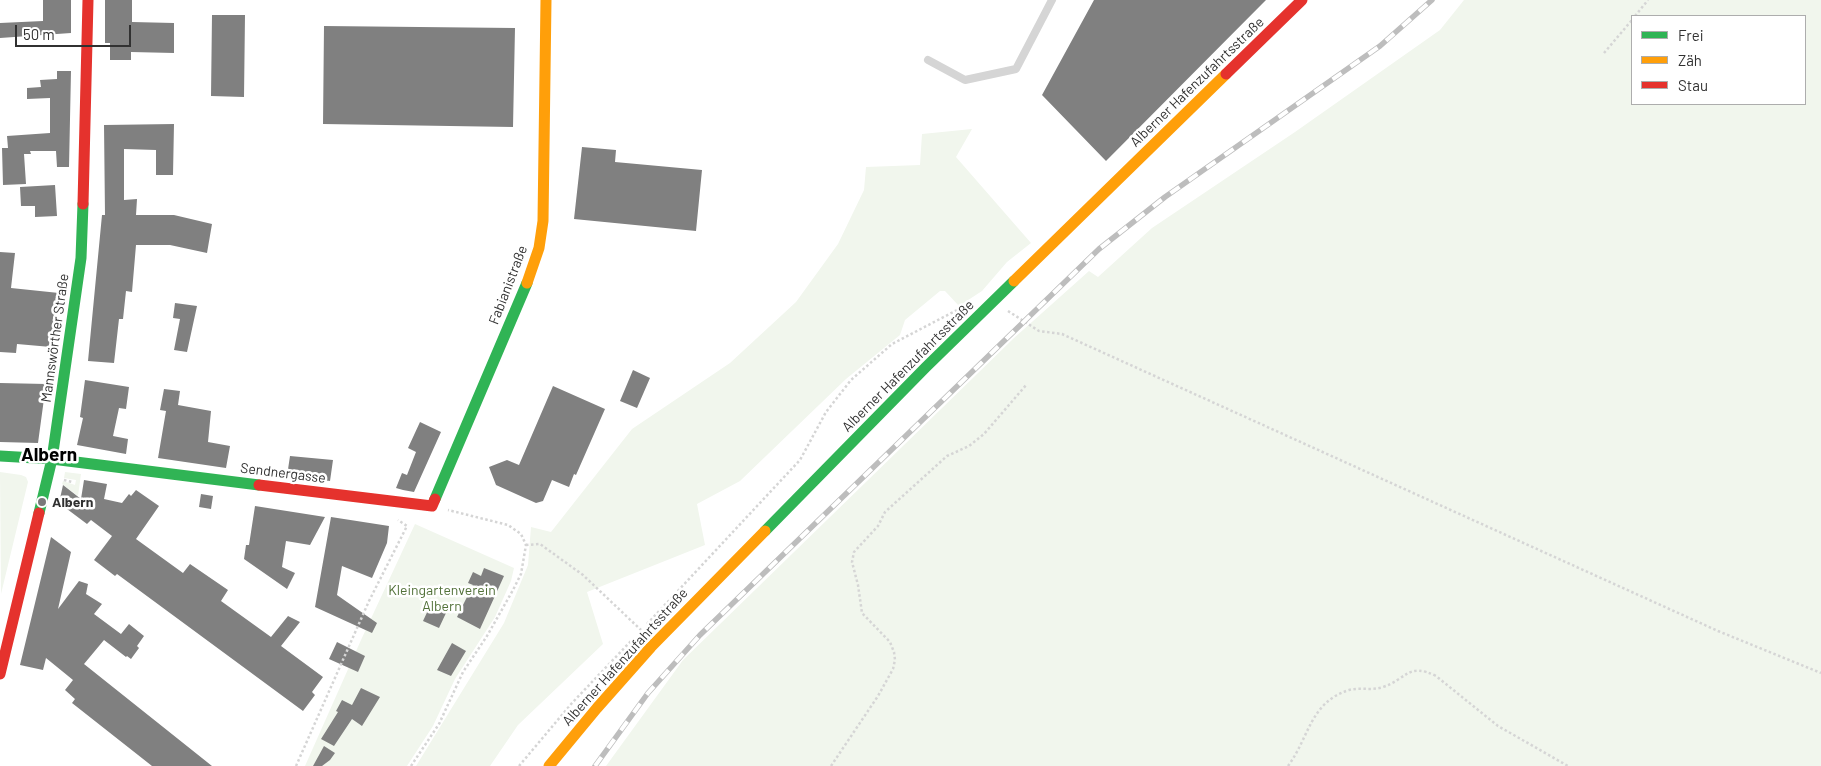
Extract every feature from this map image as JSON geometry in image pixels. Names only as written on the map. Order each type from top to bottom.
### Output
[{"type":"street","name":"Mannswörther Straße","points":[[0,674],[52,459],[81,258],[88,0]]},
{"type":"street","name":"Fabianistraße","points":[[432,506],[532,272],[539,248],[544,221],[546,0]]},
{"type":"street","name":"Alberner Hafenzufahrtsstraße","points":[[549,766],[651,646],[926,367],[1302,0]]},
{"type":"street","name":"Sendnergasse","points":[[0,456],[52,459],[432,506]]},
{"type":"lane","points":[[928,60],[965,80],[1016,69],[1052,0]]},
{"type":"path","points":[[1636,15],[1648,0]]},
{"type":"path","points":[[1604,53],[1631,21]]},
{"type":"path","points":[[989,305],[1011,312],[1031,327],[1062,334],[1718,631],[1821,673]]},
{"type":"path","points":[[526,545],[540,544],[583,576],[641,630],[800,460],[826,412],[851,380],[892,344],[946,314],[965,306]]},
{"type":"path","points":[[831,766],[878,696],[893,669],[895,660],[890,642],[862,612],[852,562],[854,552],[878,526],[885,512],[947,456],[969,446],[984,434],[1027,384]]},
{"type":"path","points":[[411,766],[439,724],[463,672],[496,621],[513,590],[521,569],[526,545],[521,534],[508,525],[432,506]]},
{"type":"path","points":[[296,766],[369,601],[407,526],[395,517]]},
{"type":"path","points":[[519,766],[572,703],[634,637]]},
{"type":"path","points":[[1288,766],[1294,758],[1314,716],[1322,707],[1348,690],[1383,687],[1416,670],[1425,671],[1436,676],[1498,726],[1568,766]]},
{"type":"green space","points":[[1464,0],[1821,0],[1821,766],[606,766],[683,660],[1014,338],[1089,271],[1098,277],[1152,228],[1295,132],[1440,30]]},
{"type":"green space","points":[[972,129],[956,157],[1031,243],[1007,262],[982,291],[959,306],[945,291],[940,291],[905,320],[900,335],[846,379],[740,481],[697,504],[705,545],[587,592],[603,644],[518,725],[490,766],[416,766],[504,623],[528,565],[531,527],[551,532],[632,429],[730,363],[796,302],[838,244],[864,190],[866,167],[920,165],[922,134]]},
{"type":"green space","points":[[0,472],[21,475],[26,477],[28,482],[1,594]]},
{"type":"green space","points":[[65,472],[81,474],[78,496],[62,484],[63,481],[75,485],[76,480],[64,478]]},
{"type":"green space","name":"Kleingartenverein Albern","points":[[415,524],[514,568],[511,581],[495,617],[455,679],[433,726],[407,766],[305,766],[361,640]]},
{"type":"building","points":[[43,0],[71,0],[71,33],[0,38],[0,23],[43,21]]},
{"type":"building","points":[[105,0],[132,0],[132,22],[174,23],[174,53],[131,52],[131,60],[110,60],[110,43],[105,43]]},
{"type":"building","points":[[1094,0],[1266,0],[1106,161],[1042,95]]},
{"type":"building","points":[[212,15],[245,15],[244,97],[211,96]]},
{"type":"building","points":[[324,26],[515,28],[513,127],[323,124]]},
{"type":"building","points":[[57,71],[71,71],[69,167],[57,167],[56,151],[30,151],[31,154],[24,154],[26,184],[3,185],[2,148],[8,148],[7,136],[50,133],[50,98],[27,99],[27,88],[41,87],[40,80],[57,79]]},
{"type":"building","points":[[174,124],[173,175],[156,175],[156,150],[124,149],[124,200],[137,199],[136,215],[174,215],[212,224],[207,253],[170,245],[136,245],[132,292],[126,291],[123,319],[119,319],[114,363],[88,361],[102,215],[105,215],[104,125]]},
{"type":"building","points":[[582,147],[616,150],[615,162],[702,170],[696,231],[574,219]]},
{"type":"building","points":[[55,185],[57,216],[35,217],[35,206],[21,206],[20,187]]},
{"type":"building","points":[[0,252],[15,253],[11,288],[59,293],[51,347],[17,344],[16,353],[0,352]]},
{"type":"building","points":[[175,303],[197,306],[187,352],[174,350],[180,319],[173,318]]},
{"type":"building","points":[[633,370],[650,378],[637,408],[620,401]]},
{"type":"building","points":[[85,380],[129,387],[126,409],[119,408],[113,436],[128,439],[126,454],[77,445],[83,418],[80,417]]},
{"type":"building","points":[[0,383],[46,384],[38,443],[0,442]]},
{"type":"building","points":[[553,386],[605,409],[569,487],[552,480],[543,501],[536,503],[496,485],[489,467],[507,460],[519,465]]},
{"type":"building","points":[[164,389],[180,391],[178,405],[211,411],[208,442],[230,446],[226,468],[158,458],[166,411],[160,410]]},
{"type":"building","points":[[420,422],[441,432],[414,492],[396,488],[402,473],[407,475],[416,452],[408,448]]},
{"type":"building","points":[[290,456],[333,460],[330,481],[287,476]]},
{"type":"building","points":[[84,480],[107,484],[104,499],[122,503],[129,494],[131,496],[136,490],[159,506],[136,539],[183,573],[190,564],[228,590],[221,601],[271,637],[288,616],[300,622],[281,646],[323,677],[312,692],[315,695],[303,711],[117,574],[115,576],[94,560],[112,536],[91,520],[87,524],[59,503],[63,485],[81,499]]},
{"type":"building","points":[[201,494],[213,496],[211,509],[199,507]]},
{"type":"building","points":[[255,506],[325,517],[310,545],[286,541],[282,567],[295,573],[287,589],[244,559],[246,545],[249,545]]},
{"type":"building","points":[[331,517],[389,526],[387,543],[372,578],[342,566],[337,595],[377,623],[372,633],[315,607]]},
{"type":"building","points":[[51,537],[71,552],[58,609],[79,581],[88,584],[86,594],[102,604],[94,614],[121,634],[129,624],[144,636],[137,646],[139,648],[131,659],[104,640],[84,664],[212,766],[152,766],[72,703],[75,699],[65,690],[73,680],[46,658],[43,670],[20,665]]},
{"type":"building","points":[[484,568],[504,576],[480,629],[457,617],[473,585],[468,583],[473,572],[481,576]]},
{"type":"building","points":[[430,606],[446,613],[439,628],[423,621]]},
{"type":"building","points":[[337,642],[365,656],[358,672],[329,659]]},
{"type":"building","points":[[452,643],[466,651],[451,676],[437,670]]},
{"type":"building","points":[[361,688],[380,697],[362,726],[352,719],[334,746],[321,739],[338,712],[336,711],[342,700],[352,705]]},
{"type":"building","points":[[324,746],[335,753],[322,766],[313,766]]},
{"type":"railway","points":[[595,766],[648,693],[700,635],[1099,249],[1165,197],[1380,46],[1432,0]]},
{"type":"traffic: fast","points":[[39,513],[52,459],[81,258],[83,204]]},
{"type":"traffic: fast","points":[[765,531],[926,367],[1014,281]]},
{"type":"traffic: fast","points":[[435,499],[527,283]]},
{"type":"traffic: fast","points":[[0,456],[52,459],[259,485]]},
{"type":"traffic: slow","points":[[527,283],[539,248],[543,221],[546,0]]},
{"type":"traffic: slow","points":[[1014,281],[1226,74]]},
{"type":"traffic: slow","points":[[549,766],[651,647],[765,531]]},
{"type":"traffic: jam","points":[[83,204],[88,0]]},
{"type":"traffic: jam","points":[[1226,74],[1302,0]]},
{"type":"traffic: jam","points":[[259,485],[432,506],[435,499]]},
{"type":"traffic: jam","points":[[0,674],[39,513]]},
{"type":"place","name":"Albern","points":[[42,502]]},
{"type":"district","name":"Albern","points":[[49,455]]}]
